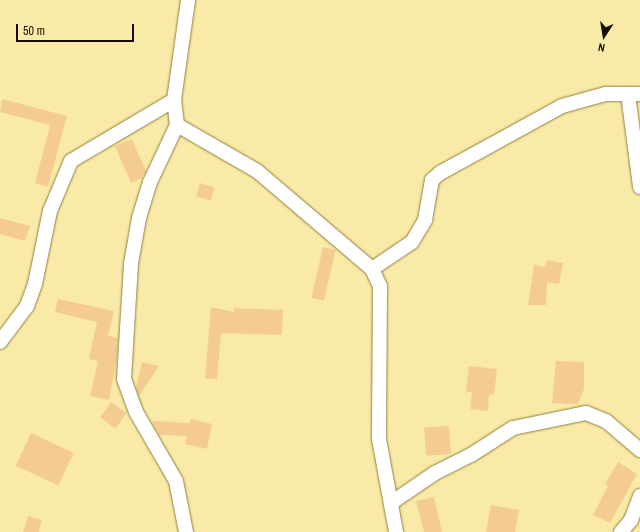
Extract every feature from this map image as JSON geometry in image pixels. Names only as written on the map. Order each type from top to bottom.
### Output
[{"type":"street","points":[[186,532],[176,481],[136,412],[124,379],[130,264],[139,218],[150,182],[177,125],[174,100],[188,0]]},
{"type":"street","points":[[372,269],[412,242],[425,220],[432,180],[440,173],[562,106],[606,94],[634,94],[640,186]]},
{"type":"street","points":[[0,342],[27,306],[35,284],[50,211],[71,161],[174,100]]},
{"type":"street","points":[[177,125],[257,171],[372,269],[380,286],[379,439],[396,532]]},
{"type":"street","points":[[391,503],[435,473],[471,455],[513,428],[586,413],[606,421],[640,450]]},
{"type":"street","points":[[621,532],[631,520],[640,496]]},
{"type":"building","points":[[2,99],[67,116],[48,187],[35,183],[50,125],[0,112]]},
{"type":"building","points":[[132,139],[146,171],[142,178],[131,183],[115,146]]},
{"type":"building","points":[[200,183],[214,187],[211,201],[196,196]]},
{"type":"building","points":[[0,218],[30,226],[25,241],[0,234]]},
{"type":"building","points":[[323,247],[336,250],[324,301],[311,298]]},
{"type":"building","points":[[547,260],[563,263],[559,284],[547,282],[546,305],[528,305],[534,265],[545,267]]},
{"type":"building","points":[[58,299],[114,311],[108,336],[118,338],[116,363],[109,400],[90,396],[98,361],[89,359],[97,322],[55,312]]},
{"type":"building","points":[[211,307],[234,312],[234,308],[283,310],[282,335],[221,333],[217,379],[205,378]]},
{"type":"building","points":[[556,361],[584,362],[584,389],[578,404],[552,403]]},
{"type":"building","points":[[142,362],[159,366],[139,396],[136,388]]},
{"type":"building","points":[[469,366],[497,369],[494,395],[489,394],[488,411],[470,409],[472,392],[466,392]]},
{"type":"building","points":[[111,402],[127,413],[116,428],[100,418]]},
{"type":"building","points":[[191,419],[212,424],[207,449],[185,444],[187,436],[159,435],[153,424],[153,421],[190,423]]},
{"type":"building","points":[[449,426],[451,454],[426,456],[424,428]]},
{"type":"building","points":[[31,433],[74,453],[58,485],[16,466]]},
{"type":"building","points":[[618,462],[637,474],[610,523],[593,515],[608,486],[605,484]]},
{"type":"building","points":[[434,497],[442,532],[424,532],[416,501]]},
{"type":"building","points":[[491,505],[519,510],[515,532],[486,532]]},
{"type":"building","points":[[28,516],[42,520],[39,532],[23,532]]}]
